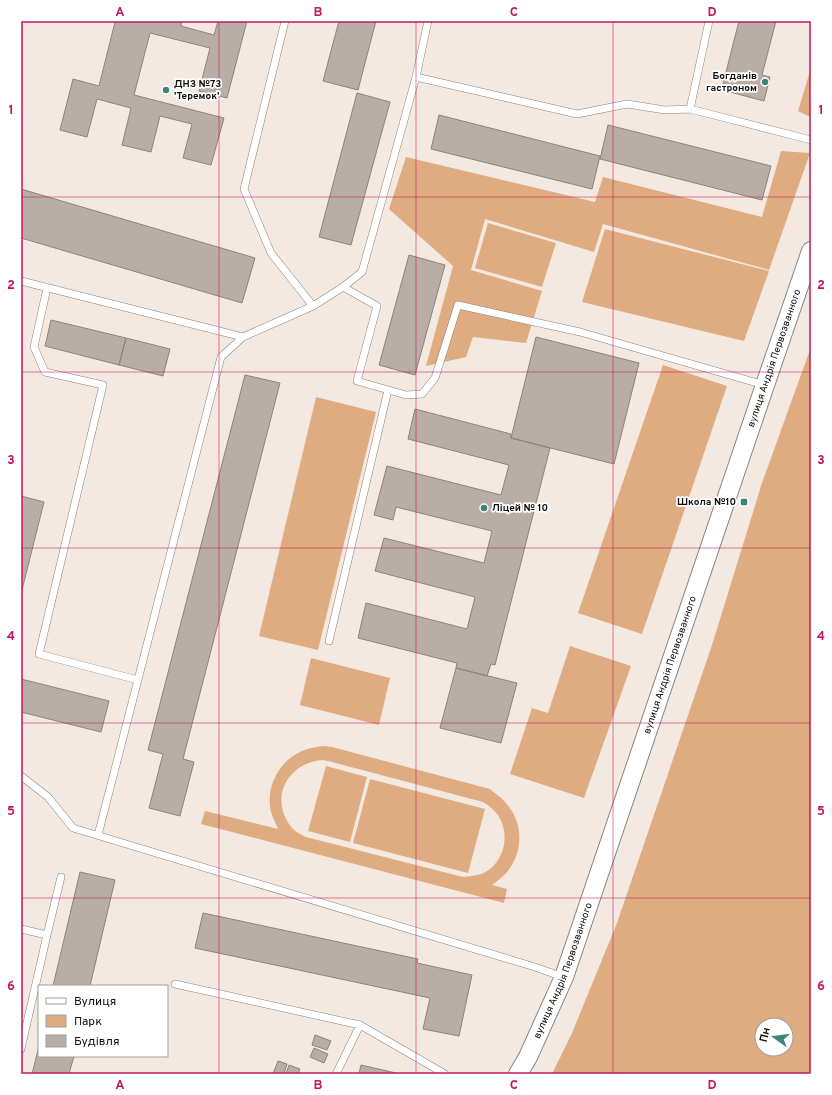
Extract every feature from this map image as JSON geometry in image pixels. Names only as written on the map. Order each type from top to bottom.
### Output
[{"type":"street","name":"вулиця Андрія Первозванного","points":[[518,1074],[528,1057],[564,977],[811,251]]},
{"type":"lane","points":[[285,21],[244,189],[270,253],[313,306]]},
{"type":"lane","points":[[98,835],[221,357],[243,337],[313,306],[343,287],[362,272],[416,76],[428,21]]},
{"type":"lane","points":[[690,109],[709,21]]},
{"type":"lane","points":[[416,76],[577,114],[627,104],[665,110],[690,109],[811,140]]},
{"type":"lane","points":[[21,281],[243,337]]},
{"type":"lane","points":[[343,287],[377,306],[357,381],[406,395],[422,394],[435,378],[458,305],[580,332],[765,385]]},
{"type":"lane","points":[[47,288],[34,347],[46,372],[103,385],[39,654],[138,680]]},
{"type":"lane","points":[[330,641],[388,390]]},
{"type":"lane","points":[[21,776],[48,797],[74,828],[564,977]]},
{"type":"lane","points":[[21,1049],[61,877]]},
{"type":"lane","points":[[21,929],[47,935]]},
{"type":"lane","points":[[175,984],[360,1025],[445,1074]]},
{"type":"lane","points":[[336,1074],[360,1025]]},
{"type":"green space","points":[[811,68],[811,120],[810,117],[798,111]]},
{"type":"green space","points":[[781,151],[810,153],[769,270],[603,224],[594,252],[485,219],[471,270],[542,291],[526,343],[473,337],[466,357],[426,366],[453,266],[389,209],[406,157],[595,202],[603,177],[762,217]]},
{"type":"green space","points":[[488,223],[556,243],[542,287],[475,268]]},
{"type":"green space","points":[[605,229],[769,271],[744,341],[582,302]]},
{"type":"green space","points":[[811,347],[811,1074],[552,1074],[572,1033],[617,923],[712,645],[762,483]]},
{"type":"green space","points":[[663,365],[727,386],[642,634],[578,613]]},
{"type":"green space","points":[[316,397],[376,412],[318,650],[259,636]]},
{"type":"green space","points":[[570,646],[631,666],[584,798],[510,774],[532,708],[548,713]]},
{"type":"green space","points":[[311,658],[390,678],[379,725],[300,705]]},
{"type":"green space","points":[[323,746],[332,747],[490,789],[501,798],[511,809],[518,827],[519,836],[519,846],[513,864],[500,879],[492,885],[507,889],[504,903],[201,824],[205,811],[278,829],[271,812],[270,803],[272,785],[276,776],[287,761],[294,755],[305,750]],"holes":[[[322,760],[483,802],[496,812],[503,825],[504,841],[503,850],[500,857],[489,870],[479,875],[463,877],[301,835],[289,824],[284,813],[282,792],[286,782],[300,767],[310,762]]]},
{"type":"green space","points":[[326,766],[367,777],[350,842],[308,831]]},
{"type":"green space","points":[[370,779],[485,809],[468,873],[353,843]]},
{"type":"building","points":[[109,21],[182,21],[181,26],[214,35],[218,21],[247,21],[227,98],[199,91],[210,48],[150,33],[134,95],[224,118],[211,165],[183,158],[192,124],[160,116],[151,152],[122,145],[131,108],[97,99],[87,137],[60,130],[73,79],[99,86],[115,22]]},
{"type":"building","points":[[339,21],[376,21],[358,90],[323,81]]},
{"type":"building","points":[[739,21],[776,21],[762,75],[770,77],[764,101],[730,92],[731,86],[723,84]]},
{"type":"building","points":[[357,93],[390,102],[351,245],[319,237]]},
{"type":"building","points":[[439,115],[600,156],[592,189],[431,149]]},
{"type":"building","points":[[608,125],[771,166],[762,200],[600,159]]},
{"type":"building","points":[[21,189],[255,258],[242,303],[21,238]]},
{"type":"building","points":[[409,255],[445,265],[415,375],[379,365]]},
{"type":"building","points":[[51,320],[126,338],[119,365],[45,346]]},
{"type":"building","points":[[536,337],[639,363],[614,464],[511,438]]},
{"type":"building","points":[[126,338],[170,349],[163,376],[119,365]]},
{"type":"building","points":[[245,375],[280,383],[183,759],[194,762],[180,816],[149,808],[163,754],[148,750]]},
{"type":"building","points":[[415,409],[511,434],[511,438],[550,448],[495,665],[491,664],[487,676],[456,668],[457,663],[358,638],[366,603],[467,629],[475,597],[375,571],[384,538],[484,563],[492,531],[396,507],[393,520],[374,515],[387,466],[501,495],[509,465],[408,439]]},
{"type":"building","points":[[21,496],[44,502],[21,594]]},
{"type":"building","points":[[456,668],[517,683],[501,743],[440,728]]},
{"type":"building","points":[[21,679],[109,701],[101,732],[21,712]]},
{"type":"building","points":[[80,872],[115,880],[90,985],[53,985]]},
{"type":"building","points":[[203,913],[418,959],[417,963],[472,975],[459,1036],[423,1029],[430,998],[195,948]]},
{"type":"building","points":[[315,1035],[331,1041],[327,1050],[312,1045]]},
{"type":"building","points":[[314,1048],[328,1054],[324,1063],[310,1057]]},
{"type":"building","points":[[38,1050],[38,1057],[74,1057],[69,1074],[32,1074]]},
{"type":"building","points":[[278,1061],[287,1064],[284,1074],[273,1074]]},
{"type":"building","points":[[289,1065],[300,1069],[298,1074],[286,1074]]},
{"type":"building","points":[[361,1065],[396,1073],[396,1074],[359,1074]]},
{"type":"place","name":"Богданів гастроном","points":[[765,82]]},
{"type":"place","name":"ДНЗ №73 'Теремок'","points":[[166,90]]},
{"type":"place","name":"Школа №10","points":[[744,502]]},
{"type":"place","name":"Ліцей № 10","points":[[484,508]]}]
